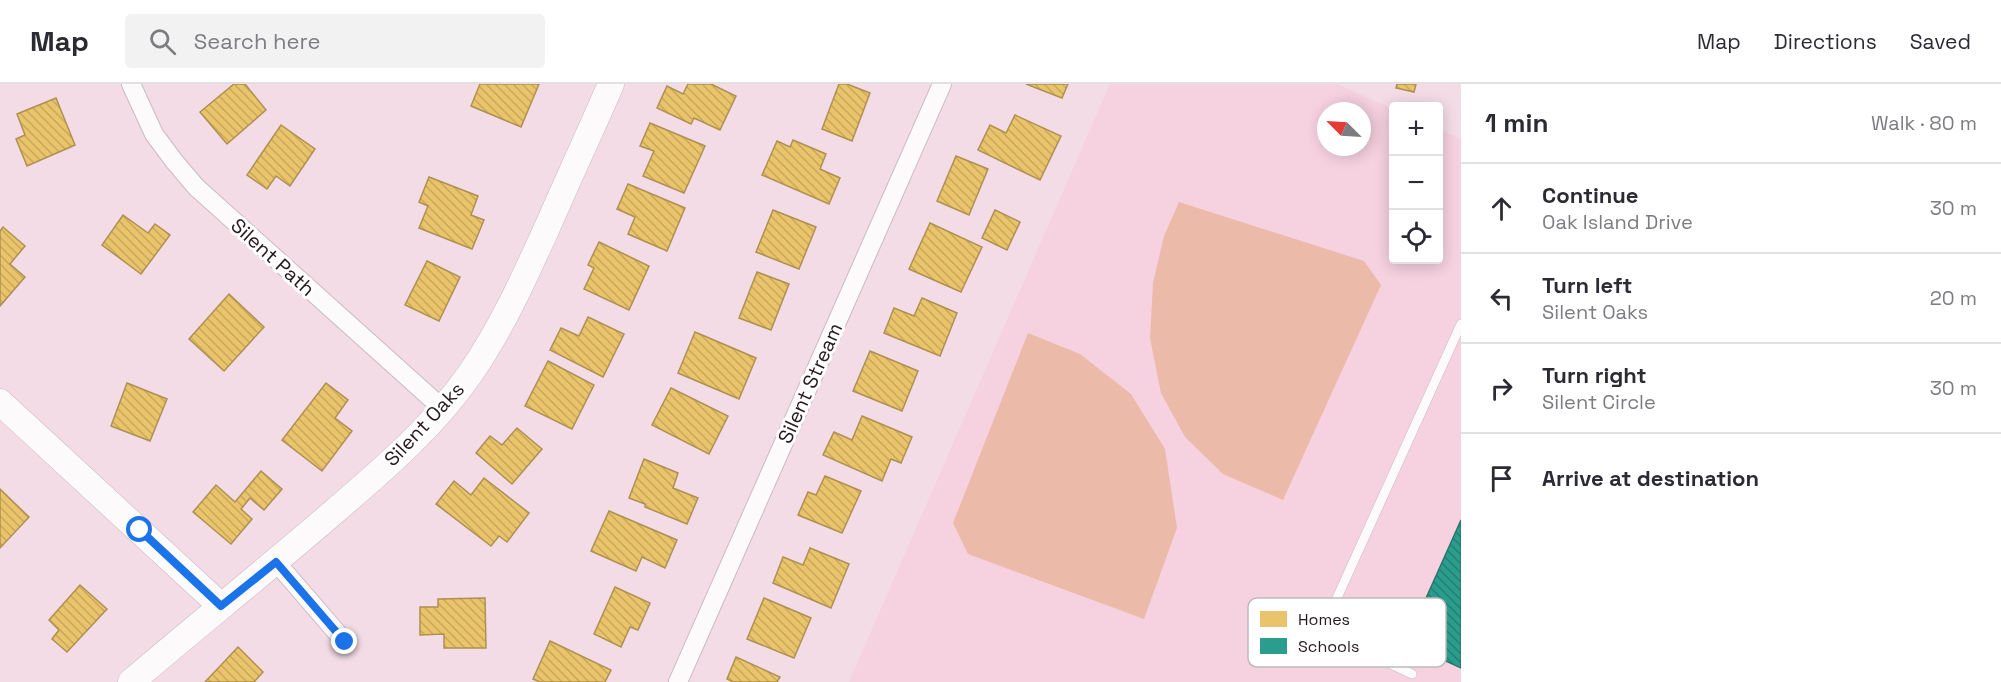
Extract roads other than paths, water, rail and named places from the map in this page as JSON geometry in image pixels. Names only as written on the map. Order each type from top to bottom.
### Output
[{"type":"street","name":"Silent Path","points":[[131,84],[154,134],[196,187],[442,408]]},
{"type":"street","name":"Silent Oaks","points":[[131,682],[276,562],[401,453],[469,375],[500,326],[526,275],[611,84]]},
{"type":"street","name":"Silent Stream","points":[[678,682],[942,84]]},
{"type":"street","points":[[0,402],[221,606]]},
{"type":"street","points":[[276,562],[345,642]]},
{"type":"lane","points":[[1337,598],[1461,324]]},
{"type":"lane","points":[[1397,667],[1412,674]]}]
